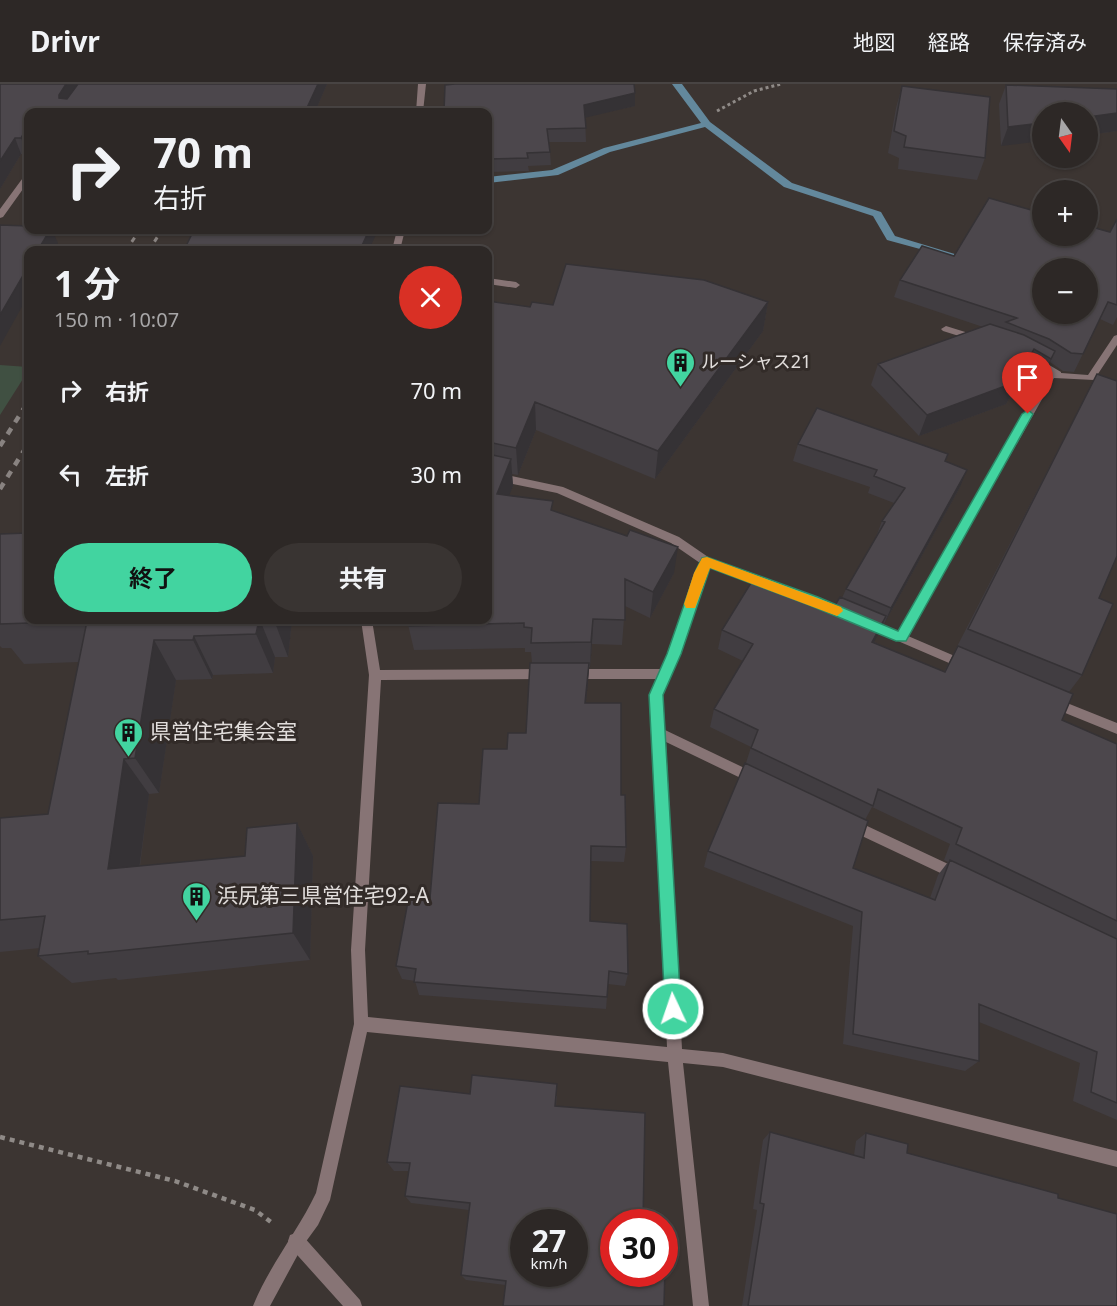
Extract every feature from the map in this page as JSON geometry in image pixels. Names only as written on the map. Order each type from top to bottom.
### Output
[{"type":"street","points":[[420,108],[422,84]]},
{"type":"street","points":[[0,215],[24,182]]},
{"type":"street","points":[[492,282],[516,285]]},
{"type":"street","points":[[946,329],[988,342]]},
{"type":"street","points":[[901,638],[1051,374],[1091,378],[1117,338]]},
{"type":"street","points":[[1029,357],[1058,374]]},
{"type":"street","points":[[492,476],[559,490],[675,540],[707,562],[813,601],[977,670]]},
{"type":"street","points":[[700,1306],[675,1055],[656,695],[667,674],[700,573],[707,562]]},
{"type":"street","points":[[261,1306],[324,1194],[361,1024],[358,950],[375,675],[367,624]]},
{"type":"street","points":[[375,675],[667,674]]},
{"type":"street","points":[[1041,697],[1117,729]]},
{"type":"street","points":[[659,733],[765,784]]},
{"type":"street","points":[[840,819],[968,880]]},
{"type":"street","points":[[361,1024],[723,1060],[1117,1159]]},
{"type":"street","points":[[296,1241],[354,1306]]},
{"type":"path","points":[[717,111],[754,91],[781,84]]},
{"type":"path","points":[[0,1137],[175,1181],[255,1210],[296,1241]]},
{"type":"green space","points":[[0,365],[24,367],[24,377],[0,415]]},
{"type":"building","points":[[0,84],[66,84],[59,98],[67,99],[78,84],[318,84],[307,108],[24,108],[24,132],[21,138],[15,138],[0,161]]},
{"type":"building","points":[[634,84],[635,93],[584,105],[586,128],[547,129],[550,152],[527,153],[528,158],[492,159],[492,108],[444,108],[445,85]]},
{"type":"building","points":[[1006,85],[1117,89],[1117,113],[1098,116],[1098,102],[1032,102],[1032,124],[1008,127]]},
{"type":"building","points":[[902,86],[990,97],[985,158],[904,147],[906,136],[894,131]]},
{"type":"building","points":[[989,198],[1032,210],[1032,246],[1098,246],[1098,229],[1110,232],[1117,219],[1117,305],[1108,302],[1098,323],[1098,258],[1032,258],[1032,324],[1097,324],[1083,354],[1071,353],[1049,339],[1006,322],[1017,318],[900,280],[922,246],[954,256]]},
{"type":"building","points":[[0,225],[24,226],[24,234],[48,234],[40,246],[24,246],[24,274],[0,315]]},
{"type":"building","points":[[192,234],[367,234],[362,246],[186,246]]},
{"type":"building","points":[[566,264],[704,280],[768,302],[658,451],[535,402],[516,448],[492,443],[492,302],[530,307],[532,302],[553,305]]},
{"type":"building","points":[[990,324],[1024,335],[1055,351],[1051,359],[1034,349],[1016,382],[927,415],[878,364]]},
{"type":"building","points":[[1097,374],[1117,381],[1117,556],[1099,598],[1113,604],[1082,675],[968,629]]},
{"type":"building","points":[[817,408],[948,454],[945,461],[967,470],[891,608],[846,589],[885,522],[882,521],[905,488],[874,476],[877,470],[798,444]]},
{"type":"building","points":[[492,455],[511,459],[497,494],[553,501],[551,510],[627,536],[630,530],[678,547],[653,592],[625,579],[625,620],[593,619],[591,642],[531,643],[532,628],[524,627],[524,623],[492,624]]},
{"type":"building","points":[[24,533],[24,623],[0,624],[0,534]]},
{"type":"building","points":[[754,578],[831,612],[840,597],[886,616],[872,642],[945,672],[958,646],[1073,694],[1062,720],[1117,744],[1117,921],[956,844],[962,828],[878,789],[873,806],[751,748],[758,730],[714,709],[753,644],[722,630]]},
{"type":"building","points":[[86,624],[258,624],[256,634],[194,636],[193,640],[154,640],[135,758],[124,759],[108,869],[245,856],[247,828],[297,823],[293,933],[88,954],[88,951],[38,956],[45,916],[0,920],[0,818],[48,814]]},
{"type":"building","points":[[408,624],[486,624],[409,626]]},
{"type":"building","points":[[530,663],[589,663],[585,703],[621,703],[621,795],[625,795],[626,847],[591,846],[590,921],[627,924],[628,974],[609,971],[607,997],[414,982],[416,969],[396,966],[409,896],[430,898],[438,803],[479,804],[483,749],[507,749],[508,733],[526,733]]},
{"type":"building","points":[[745,763],[868,821],[853,868],[935,900],[950,860],[1117,939],[1117,1103],[1091,1092],[1097,1052],[979,1004],[979,1061],[853,1034],[862,912],[708,851]]},
{"type":"building","points":[[472,1075],[557,1084],[555,1106],[645,1113],[643,1209],[600,1209],[600,1287],[664,1287],[664,1306],[503,1306],[506,1281],[461,1275],[470,1203],[405,1196],[410,1163],[387,1162],[400,1086],[470,1094]]},
{"type":"building","points":[[770,1132],[864,1158],[866,1133],[908,1144],[907,1153],[1058,1194],[1058,1198],[1117,1214],[1117,1306],[748,1306],[764,1204],[760,1203]]},
{"type":"waterway","points":[[677,84],[707,124]]},
{"type":"waterway","points":[[492,180],[554,173],[607,150],[707,124]]},
{"type":"waterway","points":[[707,124],[788,185],[877,214],[891,238],[953,255]]},
{"type":"railway","points":[[129,246],[137,234]]},
{"type":"railway","points":[[152,246],[159,234]]},
{"type":"railway","points":[[0,446],[24,408]]},
{"type":"railway","points":[[0,489],[24,450]]},
{"type":"slow traffic","points":[[690,604],[700,573],[707,562],[837,611]]},
{"type":"place","name":"ルーシャス21","points":[[680,388]]},
{"type":"place","name":"県営住宅集会室","points":[[129,758]]},
{"type":"place","name":"浜尻第三県営住宅92-A","points":[[196,922]]},
{"type":"route","points":[[673,1009],[656,695],[667,674],[700,573],[707,562],[813,601],[901,638],[1028,414]]}]
